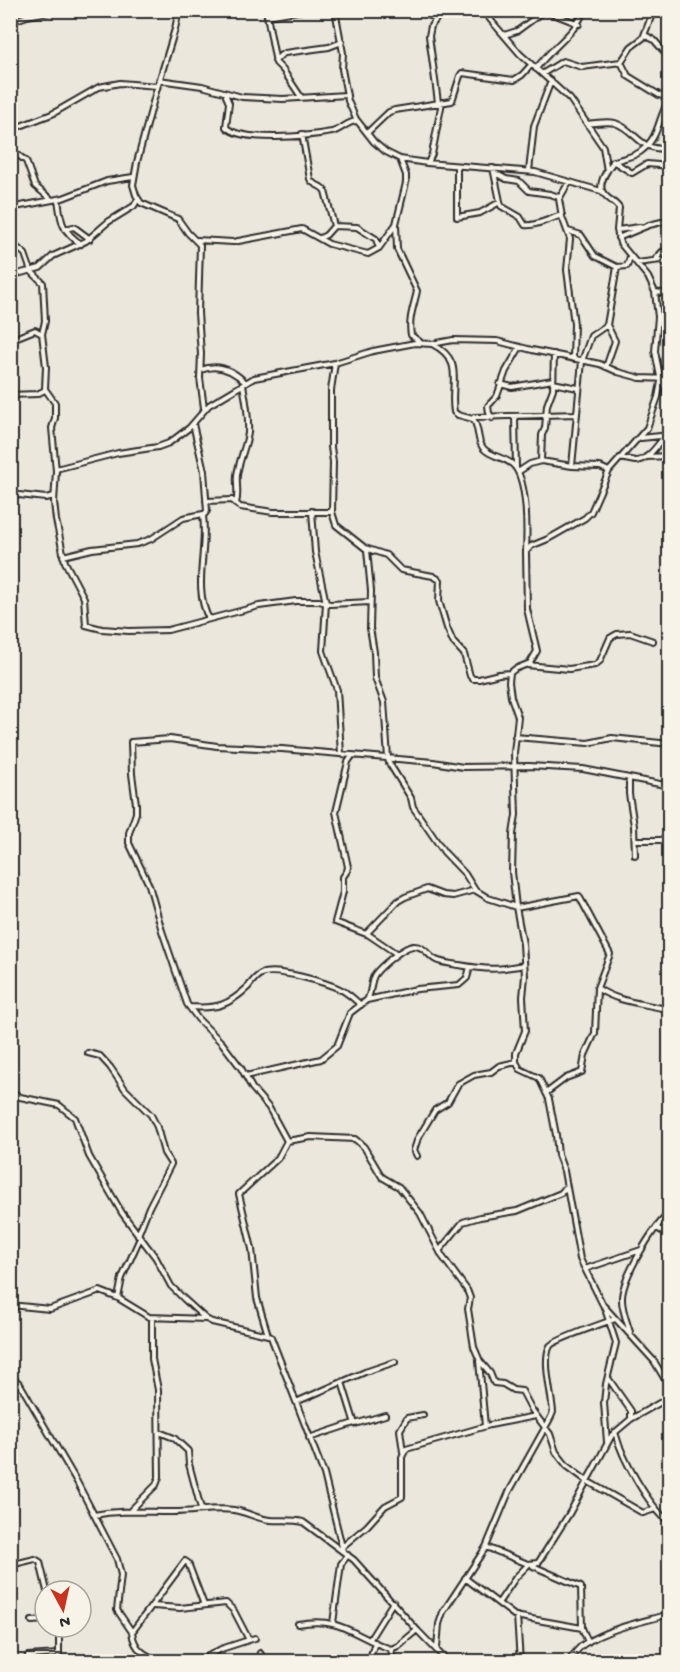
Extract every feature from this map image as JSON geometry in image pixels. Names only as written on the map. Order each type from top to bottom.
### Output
[{"type":"street","points":[[10,22],[58,10]]},
{"type":"street","points":[[178,10],[176,29],[157,86],[134,177],[134,191],[138,199],[147,207],[178,219],[188,233],[197,240],[233,242],[299,229],[306,230],[329,244],[370,254],[379,248],[396,224]]},
{"type":"street","points":[[302,98],[275,62],[267,13],[303,10]]},
{"type":"street","points":[[335,10],[344,57],[342,69],[346,95],[353,115],[379,147],[400,159],[493,170],[529,171],[602,192],[619,208],[618,238],[622,247],[648,278],[655,292],[658,317],[655,351],[661,381],[669,392]]},
{"type":"street","points":[[425,10],[427,15],[436,18]]},
{"type":"street","points":[[427,163],[432,153],[440,102],[429,36],[442,10]]},
{"type":"street","points":[[482,10],[531,65],[570,99],[603,147],[607,171]]},
{"type":"street","points":[[536,69],[556,45],[579,24],[584,10]]},
{"type":"street","points":[[645,10],[651,17]]},
{"type":"street","points":[[621,62],[631,47],[645,35],[656,10]]},
{"type":"street","points":[[21,11],[27,16]]},
{"type":"street","points":[[504,35],[517,31],[543,12],[579,24]]},
{"type":"street","points":[[645,35],[654,40],[668,56]]},
{"type":"street","points":[[275,62],[280,55],[285,53],[329,47],[342,42]]},
{"type":"street","points":[[542,74],[563,61],[582,66],[621,62]]},
{"type":"street","points":[[602,192],[601,184],[614,161],[634,155],[646,146],[659,128],[669,98],[659,95],[628,76],[621,62]]},
{"type":"street","points":[[368,132],[389,112],[453,100],[462,73],[514,80],[519,78],[531,65]]},
{"type":"street","points":[[159,80],[202,86],[242,97],[302,98],[346,95]]},
{"type":"street","points":[[529,171],[534,126],[551,81]]},
{"type":"street","points":[[10,130],[52,114],[99,87],[120,83],[157,86]]},
{"type":"street","points":[[221,93],[228,100],[225,124],[230,131],[268,137],[330,132],[352,121],[358,121]]},
{"type":"street","points":[[586,124],[614,122],[646,146],[669,148]]},
{"type":"street","points":[[302,134],[310,179],[313,184],[325,191],[334,226]]},
{"type":"street","points":[[10,149],[26,161],[35,186],[52,200]]},
{"type":"street","points":[[400,159],[406,175],[406,183],[396,224],[398,250],[417,292],[412,308],[410,332],[421,343]]},
{"type":"street","points":[[614,161],[632,173],[647,164],[669,165]]},
{"type":"street","points":[[457,166],[457,217],[480,213],[500,202]]},
{"type":"street","points":[[493,170],[501,177],[519,181],[529,191],[559,197]]},
{"type":"street","points":[[493,170],[502,206],[520,217],[527,226],[562,215]]},
{"type":"street","points":[[10,208],[58,199],[107,181],[134,177]]},
{"type":"street","points":[[569,182],[559,197],[570,239],[567,270],[574,324],[573,359]]},
{"type":"street","points":[[58,199],[60,219],[65,229],[81,244]]},
{"type":"street","points":[[10,276],[40,268],[50,258],[90,239],[108,222],[134,206],[138,199]]},
{"type":"street","points":[[618,238],[669,220]]},
{"type":"street","points":[[320,238],[334,226]]},
{"type":"street","points":[[334,226],[357,227],[376,239],[379,248]]},
{"type":"street","points":[[65,229],[74,227],[90,239]]},
{"type":"street","points":[[617,230],[644,227]]},
{"type":"street","points":[[10,229],[14,244],[26,255],[31,271],[43,286],[45,321],[42,334],[46,368],[45,390],[55,400],[55,418],[52,428],[56,469],[56,520],[63,556],[84,598],[86,625],[112,630],[154,631],[176,629],[210,620],[229,612],[296,601],[370,602]]},
{"type":"street","points":[[568,231],[581,235],[595,256],[617,267],[627,266],[631,256]]},
{"type":"street","points":[[197,240],[201,253],[198,313],[200,384],[204,409]]},
{"type":"street","points":[[655,260],[662,252],[669,250]]},
{"type":"street","points":[[636,263],[655,260],[663,261],[669,267]]},
{"type":"street","points":[[606,367],[615,341],[608,325],[617,267]]},
{"type":"street","points":[[655,292],[669,294]]},
{"type":"street","points":[[572,466],[582,361],[591,336],[608,325]]},
{"type":"street","points":[[10,340],[35,330],[42,334]]},
{"type":"street","points":[[56,469],[118,453],[158,447],[180,436],[204,409],[220,397],[254,378],[335,363],[373,351],[421,343],[488,340],[600,364],[640,378],[661,381],[669,379]]},
{"type":"street","points":[[432,344],[442,351],[453,364],[454,412],[459,415],[492,418],[577,414]]},
{"type":"street","points":[[492,418],[488,406],[497,396],[500,384],[520,347]]},
{"type":"street","points":[[541,461],[542,435],[553,381],[554,354]]},
{"type":"street","points":[[335,363],[331,399],[331,447],[332,512],[336,525],[368,550],[386,555],[401,570],[439,578],[441,582],[439,601],[447,628],[453,642],[464,654],[468,673],[472,678],[510,673],[527,665],[569,669],[595,665],[600,661],[610,638],[617,634],[630,633],[653,641]]},
{"type":"street","points":[[201,370],[211,366],[221,368],[234,373],[245,384],[248,434],[241,454],[236,504]]},
{"type":"street","points":[[500,384],[512,387],[553,381],[578,388]]},
{"type":"street","points":[[526,552],[531,546],[548,539],[587,516],[592,510],[609,471],[645,431],[651,420],[661,381]]},
{"type":"street","points":[[10,395],[37,394],[45,390]]},
{"type":"street","points":[[515,416],[517,470]]},
{"type":"street","points":[[470,417],[476,422],[480,444],[483,448],[512,464],[522,481],[525,499],[526,609],[537,650],[535,657],[527,665]]},
{"type":"street","points":[[193,424],[204,471],[207,512],[204,514],[200,580],[210,620]]},
{"type":"street","points":[[638,439],[667,435]]},
{"type":"street","points":[[646,457],[667,435]]},
{"type":"street","points":[[619,458],[636,461],[646,457],[669,456]]},
{"type":"street","points":[[517,470],[541,461],[572,466],[600,467],[609,471]]},
{"type":"street","points":[[10,494],[46,498],[55,496]]},
{"type":"street","points":[[206,501],[231,500],[240,507],[273,512],[332,512]]},
{"type":"street","points":[[312,512],[315,552],[326,603],[323,651],[337,690],[341,754]]},
{"type":"street","points":[[63,556],[92,549],[137,544],[151,539],[183,518],[204,514]]},
{"type":"street","points":[[368,550],[370,628],[375,678],[384,702],[388,758],[393,771],[411,798],[413,807],[444,852],[465,874],[474,890],[488,898],[516,908],[574,896],[581,897],[610,954],[597,988],[595,1033],[585,1055],[582,1072],[566,1078],[545,1093]]},
{"type":"street","points":[[510,673],[510,693],[518,717],[515,737],[516,815],[512,872],[516,908],[522,931],[525,976],[523,997],[525,1027],[516,1053],[516,1062],[518,1067],[536,1075],[549,1099],[579,1256],[610,1321],[616,1343],[604,1403],[607,1442]]},
{"type":"street","points":[[515,737],[588,742],[612,738],[669,744]]},
{"type":"street","points":[[287,1141],[269,1108],[255,1093],[246,1076],[222,1043],[189,1007],[162,931],[149,885],[129,843],[129,833],[136,813],[131,742],[170,739],[217,746],[353,755],[463,767],[529,766],[583,769],[629,780],[669,786]]},
{"type":"street","points":[[353,755],[348,762],[336,806],[338,827],[348,867],[343,877],[343,892],[338,914],[334,920],[336,924],[367,933],[397,954]]},
{"type":"street","points":[[629,780],[629,794],[634,816],[634,855]]},
{"type":"street","points":[[635,840],[661,840],[669,834]]},
{"type":"street","points":[[367,933],[398,901],[405,897],[427,889],[453,896],[474,890]]},
{"type":"street","points":[[246,1076],[326,1056],[337,1046],[350,1013],[367,1000],[375,974],[408,947],[417,946],[437,960],[470,967],[492,970],[524,965]]},
{"type":"street","points":[[367,1000],[417,989],[459,985],[467,978],[470,967]]},
{"type":"street","points":[[189,1007],[213,1007],[226,1004],[260,974],[268,973],[309,978],[342,990],[361,1005]]},
{"type":"street","points":[[597,988],[608,996],[620,1000],[669,1010]]},
{"type":"street","points":[[88,1053],[100,1056],[125,1089],[151,1115],[164,1153],[171,1164],[149,1207],[122,1278],[118,1298]]},
{"type":"street","points":[[417,1156],[414,1150],[418,1138],[435,1110],[448,1102],[457,1085],[472,1076],[491,1072],[499,1066],[516,1062]]},
{"type":"street","points":[[12,1092],[23,1097],[54,1103],[72,1115],[89,1156],[122,1213],[156,1258],[171,1286],[206,1319]]},
{"type":"street","points":[[287,1141],[311,1137],[349,1138],[365,1148],[381,1175],[398,1186],[415,1206],[440,1250],[467,1290],[470,1298],[468,1309],[474,1347],[494,1383],[503,1384],[525,1394],[550,1434],[560,1457],[587,1481],[643,1514],[655,1509]]},
{"type":"street","points":[[287,1141],[278,1158],[239,1195],[252,1249],[257,1298],[268,1335],[273,1340],[324,1474],[343,1549]]},
{"type":"street","points":[[440,1250],[463,1222],[517,1211],[561,1193],[567,1186]]},
{"type":"street","points":[[630,1333],[622,1294],[630,1269],[669,1213]]},
{"type":"street","points":[[657,1228],[669,1236]]},
{"type":"street","points":[[585,1269],[642,1250]]},
{"type":"street","points":[[10,1305],[50,1309],[100,1291],[118,1298],[152,1318],[206,1319],[268,1335]]},
{"type":"street","points":[[603,1305],[654,1361],[669,1388]]},
{"type":"street","points":[[131,1511],[156,1485],[159,1477],[158,1390],[152,1359],[152,1318]]},
{"type":"street","points":[[437,1648],[439,1624],[443,1612],[486,1547],[509,1492],[553,1412],[547,1355],[550,1346],[558,1340],[615,1319]]},
{"type":"street","points":[[479,1359],[478,1371],[485,1426]]},
{"type":"street","points":[[296,1402],[395,1362]]},
{"type":"street","points":[[10,1375],[20,1384],[117,1559],[121,1575],[117,1610],[132,1632],[137,1647],[148,1656],[161,1662]]},
{"type":"street","points":[[608,1377],[631,1411],[631,1419]]},
{"type":"street","points":[[342,1382],[354,1424]]},
{"type":"street","points":[[499,1602],[516,1577],[530,1565],[538,1563],[587,1481],[607,1442],[615,1432],[631,1419],[669,1396]]},
{"type":"street","points":[[343,1549],[385,1506],[402,1497],[403,1452],[400,1430],[407,1419],[423,1414]]},
{"type":"street","points":[[309,1438],[385,1415]]},
{"type":"street","points":[[403,1452],[411,1447],[450,1438],[485,1426],[537,1416]]},
{"type":"street","points":[[159,1432],[180,1442],[188,1451],[189,1464],[201,1509]]},
{"type":"street","points":[[615,1432],[629,1466],[655,1509],[669,1523]]},
{"type":"street","points":[[94,1515],[131,1511],[170,1512],[201,1509],[236,1511],[270,1520],[303,1522],[343,1549],[448,1661]]},
{"type":"street","points":[[486,1547],[581,1587],[582,1628],[588,1642]]},
{"type":"street","points":[[333,1623],[341,1564],[348,1555]]},
{"type":"street","points":[[10,1565],[35,1559],[40,1562],[44,1579]]},
{"type":"street","points":[[132,1632],[185,1561],[188,1563],[204,1605]]},
{"type":"street","points":[[465,1578],[518,1616],[582,1628]]},
{"type":"street","points":[[153,1606],[173,1608],[221,1602],[228,1604],[249,1640]]},
{"type":"street","points":[[369,1662],[373,1641],[393,1602]]},
{"type":"street","points":[[568,1662],[588,1642],[628,1626],[669,1614]]},
{"type":"street","points":[[518,1616],[520,1662]]},
{"type":"street","points":[[298,1624],[316,1621],[333,1623],[391,1648],[398,1646],[417,1630]]},
{"type":"street","points":[[197,1662],[220,1649],[255,1638]]},
{"type":"street","points":[[25,1662],[28,1656],[59,1654],[58,1639]]},
{"type":"street","points":[[391,1648],[393,1662]]},
{"type":"street","points":[[260,1653],[266,1662]]}]
